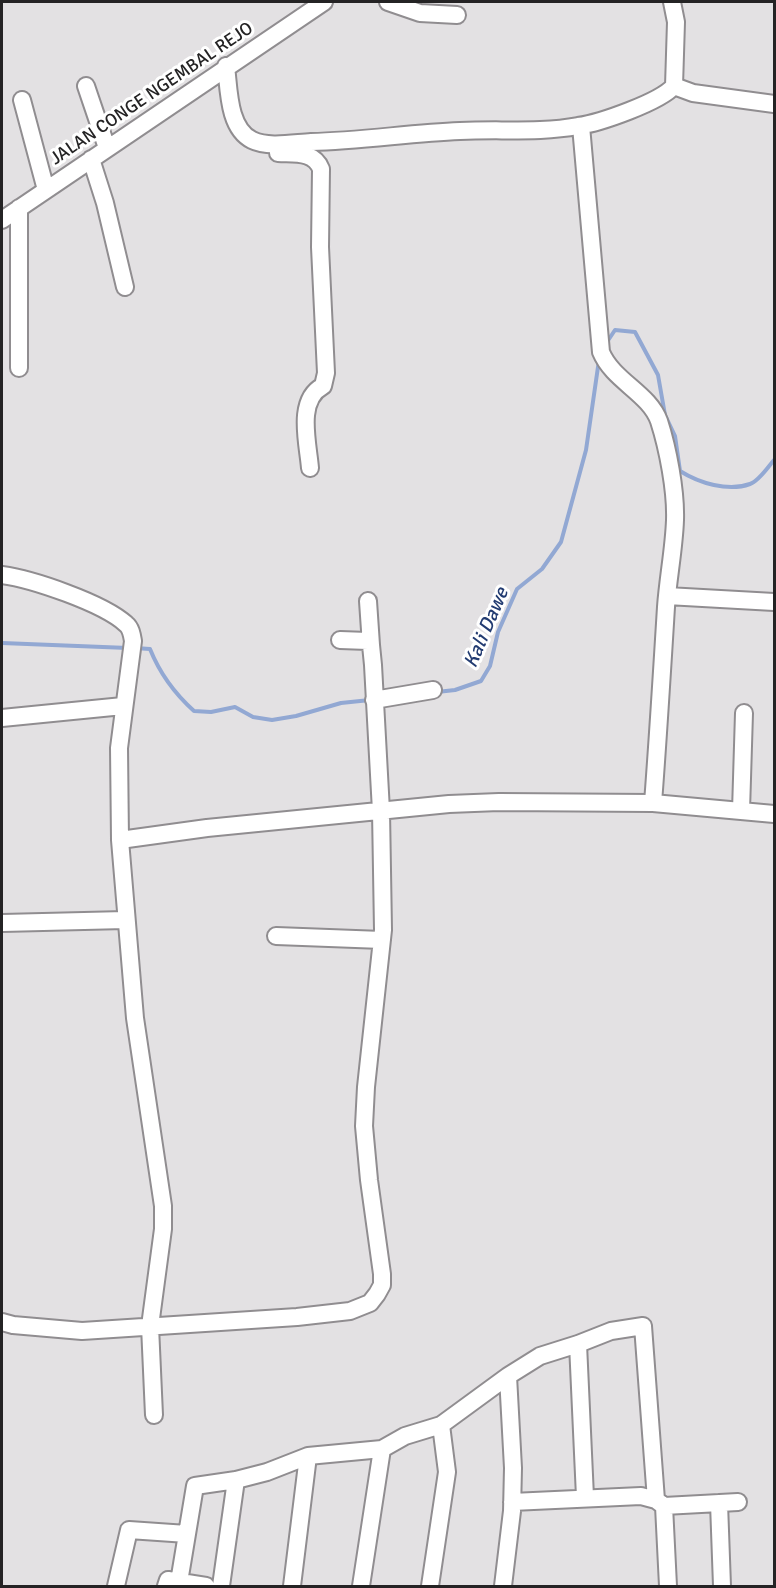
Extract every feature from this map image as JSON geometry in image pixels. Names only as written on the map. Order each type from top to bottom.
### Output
[{"type":"street","name":"JALAN CONGE NGEMBAL REJO","points":[[2,220],[226,66],[324,2]]},
{"type":"street","points":[[388,2],[420,13],[457,15]]},
{"type":"street","points":[[262,144],[334,142],[460,131],[580,126],[631,110],[667,93],[674,86],[676,22],[672,2]]},
{"type":"street","points":[[226,66],[229,93],[237,126],[244,134],[274,152],[312,157],[318,161],[321,169],[320,247],[326,364],[323,386],[312,394],[307,410],[310,468]]},
{"type":"street","points":[[86,86],[107,148]]},
{"type":"street","points":[[674,86],[693,93],[774,104]]},
{"type":"street","points":[[22,100],[46,190]]},
{"type":"street","points":[[580,126],[599,342],[604,362],[655,412],[671,473],[675,517],[667,596],[653,803]]},
{"type":"street","points":[[92,159],[125,287]]},
{"type":"street","points":[[19,368],[20,208]]},
{"type":"street","points":[[2,575],[15,577],[96,606],[125,623],[132,634],[133,649],[123,706],[120,748],[120,840],[135,1018],[163,1206],[163,1229],[150,1326],[154,1415]]},
{"type":"street","points":[[667,596],[774,602]]},
{"type":"street","points":[[2,1322],[82,1331],[297,1317],[350,1311],[370,1303],[378,1294],[382,1285],[382,1274],[366,1158],[364,1108],[382,940],[381,811],[368,601]]},
{"type":"street","points":[[340,640],[364,640],[371,645]]},
{"type":"street","points":[[374,700],[433,690]]},
{"type":"street","points":[[2,718],[123,706]]},
{"type":"street","points":[[741,811],[744,713]]},
{"type":"street","points":[[120,840],[207,828],[499,802],[653,803],[774,814]]},
{"type":"street","points":[[2,923],[125,920]]},
{"type":"street","points":[[276,936],[382,940]]},
{"type":"street","points":[[206,1587],[173,1584],[187,1534],[195,1486],[236,1480],[267,1472],[308,1456],[382,1449],[405,1436],[441,1425],[508,1376],[540,1356],[611,1331],[643,1326],[668,1587]]},
{"type":"street","points":[[578,1344],[585,1497]]},
{"type":"street","points":[[503,1587],[512,1502],[513,1468],[508,1376]]},
{"type":"street","points":[[430,1587],[447,1472],[441,1425]]},
{"type":"street","points":[[361,1587],[382,1449]]},
{"type":"street","points":[[292,1587],[308,1456]]},
{"type":"street","points":[[221,1587],[236,1480]]},
{"type":"street","points":[[512,1502],[641,1496],[660,1503],[738,1503]]},
{"type":"street","points":[[719,1503],[722,1587]]},
{"type":"street","points":[[116,1587],[129,1530],[187,1534]]},
{"type":"waterway","name":"Kali Dawe","points":[[605,345],[615,330],[635,332],[658,375],[665,415],[675,436],[680,471],[714,485],[741,486],[757,480],[774,460]]},
{"type":"waterway","name":"Kali Dawe","points":[[437,692],[455,690],[481,681],[490,666],[498,632],[517,589],[542,569],[561,542],[586,450],[599,360]]},
{"type":"waterway","name":"Kali Dawe","points":[[2,643],[128,648]]},
{"type":"waterway","name":"Kali Dawe","points":[[135,648],[150,649],[168,683],[194,711],[211,712],[235,707],[253,717],[272,720],[296,716],[341,703],[370,700]]}]
